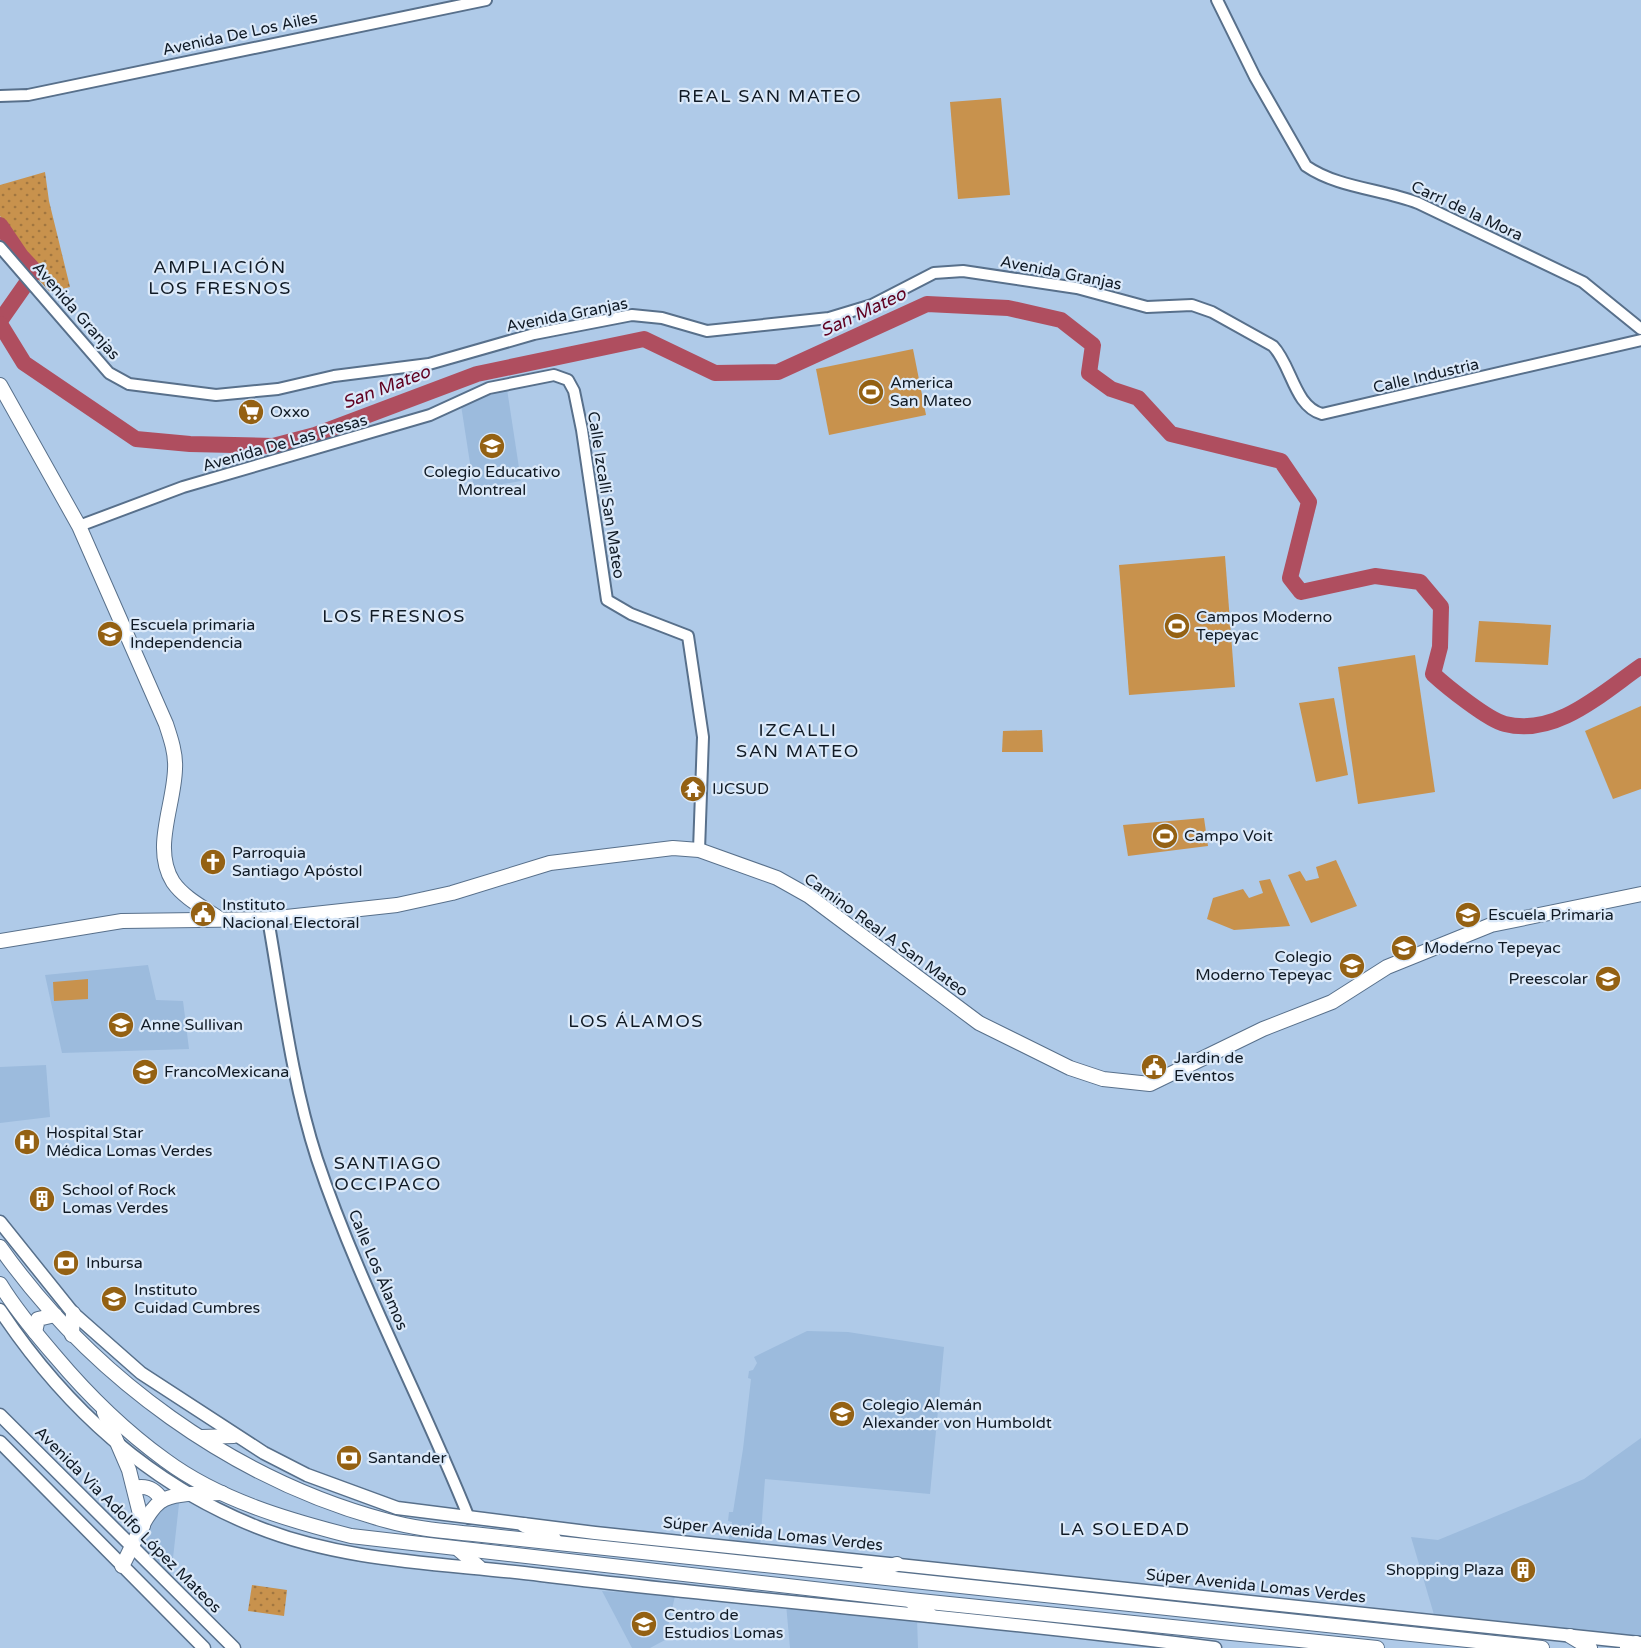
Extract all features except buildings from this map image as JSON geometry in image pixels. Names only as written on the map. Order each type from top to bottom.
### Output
[{"type":"main road","points":[[0,385],[79,526],[173,745],[176,768],[163,851],[165,867],[185,895],[220,919]]},
{"type":"main road","name":"Camino Real A San Mateo","points":[[0,941],[122,921],[268,920],[397,905],[452,893],[550,862],[673,848],[699,850],[777,878],[809,896],[979,1023],[1070,1068],[1103,1079],[1150,1084],[1263,1029],[1332,1002],[1376,972],[1491,925],[1641,894]]},
{"type":"main road","name":"Súper Avenida Lomas Verdes","points":[[0,1222],[73,1313],[141,1373],[234,1436],[307,1475],[371,1500],[426,1514],[1570,1636],[1635,1645]]},
{"type":"main road","name":"Súper Avenida Lomas Verdes","points":[[0,1247],[72,1335],[129,1386],[202,1437],[254,1469],[356,1511],[415,1527],[1542,1648]]},
{"type":"main road","points":[[0,1284],[35,1332],[102,1406],[166,1461],[224,1492],[288,1519],[351,1536],[910,1600],[1377,1648]]},
{"type":"main road","points":[[0,1310],[45,1371],[120,1447],[189,1494],[258,1527],[334,1550],[406,1561],[479,1567],[677,1591],[930,1615],[1215,1648]]},
{"type":"main road","points":[[72,1335],[73,1313]]},
{"type":"main road","points":[[35,1332],[38,1319],[55,1315]]},
{"type":"main road","points":[[102,1406],[120,1447],[134,1488],[143,1526]]},
{"type":"main road","name":"Avenida Via Adolfo López Mateos","points":[[0,1415],[132,1549],[234,1648]]},
{"type":"main road","points":[[202,1437],[234,1436]]},
{"type":"main road","points":[[0,1442],[204,1648]]},
{"type":"main road","points":[[134,1488],[141,1486],[154,1490],[162,1500]]},
{"type":"main road","points":[[122,1566],[147,1516],[162,1500],[189,1494],[224,1492]]},
{"type":"main road","points":[[351,1536],[359,1532],[362,1523],[356,1511]]},
{"type":"main road","points":[[524,1525],[564,1544]]},
{"type":"main road","points":[[459,1550],[479,1567]]},
{"type":"main road","points":[[860,1575],[897,1564]]},
{"type":"main road","points":[[910,1600],[930,1615]]},
{"type":"main road","points":[[1570,1636],[1590,1648]]},
{"type":"street","name":"Avenida De Los Ailes","points":[[0,96],[28,95],[486,0]]},
{"type":"street","name":"Carrl de la Mora","points":[[1216,0],[1266,97],[1306,166],[1320,175],[1418,203],[1584,282],[1641,330]]},
{"type":"street","name":"Avenida Granjas","points":[[1,248],[109,373],[129,384],[216,395],[278,389],[334,376],[429,364],[534,334],[632,315],[662,318],[708,331],[829,318],[872,305],[934,273],[963,271],[1077,288],[1147,307],[1192,305],[1212,312],[1255,336]]},
{"type":"street","name":"Calle Industria","points":[[1255,336],[1274,346],[1281,354],[1304,404],[1312,411],[1322,414],[1641,340]]},
{"type":"street","name":"Avenida De Las Presas","points":[[79,526],[183,487],[420,418],[489,388],[554,375],[568,380]]},
{"type":"street","name":"Calle Izcalli San Mateo","points":[[568,380],[574,392],[582,430],[607,600],[631,614],[688,636],[704,737],[699,850]]},
{"type":"street","name":"Calle Los Álamos","points":[[268,920],[289,1043],[317,1158],[351,1246],[469,1518]]},
{"type":"shaded area","points":[[1001,98],[1010,195],[958,199],[950,102]]},
{"type":"shaded area","points":[[45,172],[49,201],[70,287],[50,292],[35,276],[37,269],[0,216],[0,185]]},
{"type":"shaded area","name":"America San Mateo","points":[[913,349],[926,415],[829,435],[816,369]]},
{"type":"shaded area","name":"Colegio Educativo Montreal","points":[[507,389],[521,481],[474,489],[461,405]]},
{"type":"shaded area","name":"Campos Moderno Tepeyac","points":[[1225,556],[1235,687],[1129,695],[1119,565]]},
{"type":"shaded area","points":[[1479,621],[1551,625],[1548,665],[1475,662]]},
{"type":"shaded area","points":[[1415,655],[1435,792],[1358,804],[1338,667]]},
{"type":"shaded area","points":[[1334,698],[1348,775],[1316,782],[1299,703]]},
{"type":"shaded area","points":[[1641,706],[1641,789],[1613,799],[1585,731]]},
{"type":"shaded area","points":[[1042,730],[1043,752],[1002,752],[1003,731]]},
{"type":"shaded area","name":"Campo Voit","points":[[1204,818],[1208,846],[1128,856],[1123,825]]},
{"type":"shaded area","points":[[1336,860],[1357,906],[1311,923],[1288,875],[1300,871],[1306,881],[1319,878],[1316,867]]},
{"type":"shaded area","points":[[1270,879],[1290,926],[1234,930],[1207,919],[1213,898],[1243,889],[1249,898],[1263,893],[1259,881]]},
{"type":"shaded area","name":"Anne Sullivan","points":[[148,965],[156,1000],[183,1001],[189,1049],[62,1053],[45,975]]},
{"type":"shaded area","points":[[88,979],[88,999],[54,1001],[53,982]]},
{"type":"shaded area","points":[[46,1065],[50,1117],[0,1123],[0,1067]]},
{"type":"shaded area","name":"Colegio Alemán Alexander von Humboldt","points":[[807,1331],[848,1332],[944,1347],[930,1494],[765,1479],[760,1547],[728,1544],[732,1522],[728,1521],[729,1512],[733,1512],[743,1449],[751,1379],[748,1378],[749,1371],[753,1370],[757,1363],[754,1357]]},
{"type":"shaded area","name":"Shopping Plaza","points":[[1641,1438],[1641,1641],[1435,1618],[1411,1537],[1438,1540],[1533,1501],[1584,1479]]},
{"type":"shaded area","points":[[180,1495],[170,1585],[132,1549],[147,1516]]},
{"type":"shaded area","points":[[252,1585],[287,1590],[284,1616],[248,1611]]},
{"type":"shaded area","name":"Centro de Estudios Lomas","points":[[602,1591],[675,1596],[665,1640],[650,1648],[632,1648]]},
{"type":"shaded area","points":[[786,1604],[917,1618],[918,1648],[790,1648]]},
{"type":"waterway","name":"San Mateo","points":[[0,225],[21,256],[35,271],[0,321]]},
{"type":"waterway","name":"San Mateo","points":[[0,324],[24,363],[136,439],[190,444],[273,446],[315,435],[477,374],[644,339],[715,373],[778,372],[927,304],[1008,308],[1061,320],[1093,345],[1089,373],[1111,389],[1138,398],[1171,434],[1281,461],[1309,502],[1290,578],[1301,592],[1375,576],[1420,582],[1441,607],[1440,647],[1433,674],[1488,716],[1505,724],[1524,726],[1542,724],[1577,710],[1641,666]]},
{"type":"place","name":"America San Mateo","points":[[871,392]]},
{"type":"place","name":"Oxxo","points":[[251,412]]},
{"type":"place","name":"Colegio Educativo Montreal","points":[[492,446]]},
{"type":"place","name":"Campos Moderno Tepeyac","points":[[1177,626]]},
{"type":"place","name":"Escuela primaria Independencia","points":[[110,634]]},
{"type":"place","name":"IJCSUD","points":[[693,789]]},
{"type":"place","name":"Campo Voit","points":[[1165,836]]},
{"type":"place","name":"Parroquia Santiago Apóstol","points":[[213,862]]},
{"type":"place","name":"Instituto Nacional Electoral","points":[[203,914]]},
{"type":"place","name":"Escuela Primaria","points":[[1468,915]]},
{"type":"place","name":"Moderno Tepeyac","points":[[1404,948]]},
{"type":"place","name":"Colegio Moderno Tepeyac","points":[[1352,966]]},
{"type":"place","name":"Preescolar","points":[[1608,979]]},
{"type":"place","name":"Anne Sullivan","points":[[121,1025]]},
{"type":"place","name":"Jardin de Eventos","points":[[1154,1067]]},
{"type":"place","name":"FrancoMexicana","points":[[145,1072]]},
{"type":"place","name":"Hospital Star Médica Lomas Verdes","points":[[27,1142]]},
{"type":"place","name":"School of Rock Lomas Verdes","points":[[42,1199]]},
{"type":"place","name":"Inbursa","points":[[66,1263]]},
{"type":"place","name":"Instituto Cuidad Cumbres","points":[[114,1299]]},
{"type":"place","name":"Colegio Alemán Alexander von Humboldt","points":[[842,1414]]},
{"type":"place","name":"Santander","points":[[349,1458]]},
{"type":"place","name":"Shopping Plaza","points":[[1523,1570]]},
{"type":"place","name":"Centro de Estudios Lomas","points":[[644,1624]]},
{"type":"district","name":"REAL SAN MATEO","points":[[770,96]]},
{"type":"district","name":"AMPLIACIÓN LOS FRESNOS","points":[[220,277]]},
{"type":"district","name":"LOS FRESNOS","points":[[394,616]]},
{"type":"district","name":"IZCALLI SAN MATEO","points":[[798,740]]},
{"type":"district","name":"LOS ÁLAMOS","points":[[636,1021]]},
{"type":"district","name":"SANTIAGO OCCIPACO","points":[[388,1173]]},
{"type":"district","name":"LA SOLEDAD","points":[[1125,1529]]}]
